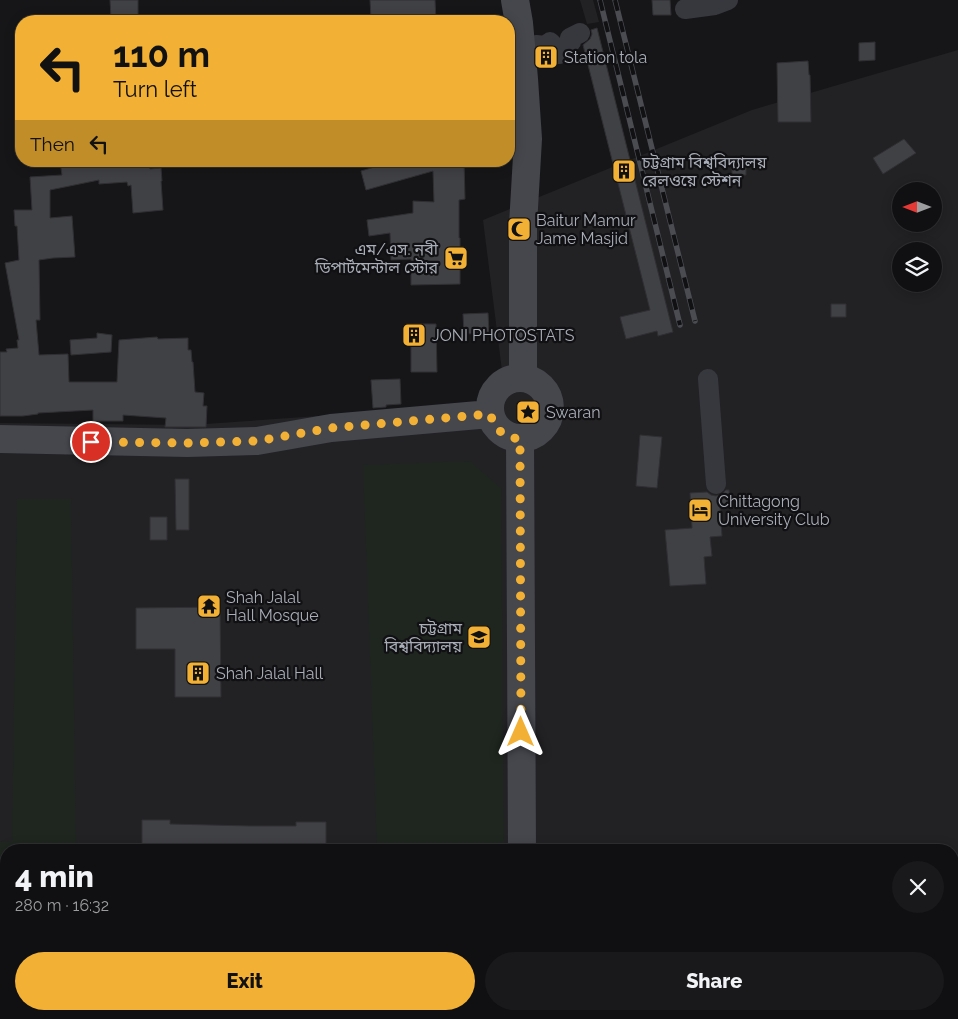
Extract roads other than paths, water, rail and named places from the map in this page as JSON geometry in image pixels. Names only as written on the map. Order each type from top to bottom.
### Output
[{"type":"street","points":[[515,0],[519,23],[528,139],[523,217],[523,378]]},
{"type":"street","points":[[685,9],[715,5],[728,0]]},
{"type":"street","points":[[522,58],[536,45],[546,46],[550,42],[559,54],[570,42],[570,38],[580,33]]},
{"type":"street","points":[[514,378],[531,379],[538,384],[544,390],[550,408],[549,417],[544,426],[529,437],[520,439],[504,434],[493,422],[490,414],[489,405],[497,387],[504,381],[514,378]]},
{"type":"street","points":[[708,378],[716,484]]},
{"type":"street","points":[[0,439],[187,443],[257,441],[331,428],[490,414]]},
{"type":"street","points":[[520,439],[522,844]]},
{"type":"street","points":[[521,475],[522,844]]},
{"type":"railway","points":[[600,0],[680,325]]},
{"type":"railway","points":[[615,0],[695,321]]},
{"type":"place","name":"Station tola","points":[[546,57]]},
{"type":"place","name":"চট্টগ্রাম বিশ্ববিদ্যালয় রেলওয়ে স্টেশন","points":[[624,171]]},
{"type":"place","name":"Baitur Mamur Jame Masjid","points":[[519,229]]},
{"type":"place","name":"এম/এস. নবী ডিপার্টমেন্টাল স্টোর","points":[[456,258]]},
{"type":"place","name":"JONI PHOTOSTATS","points":[[414,335]]},
{"type":"place","name":"Swaran","points":[[528,412]]},
{"type":"place","name":"Chittagong University Club","points":[[700,510]]},
{"type":"place","name":"Shah Jalal Hall Mosque","points":[[209,606]]},
{"type":"place","name":"চট্টগ্রাম বিশ্ববিদ্যালয়","points":[[479,637]]},
{"type":"place","name":"Shah Jalal Hall","points":[[198,673]]}]
